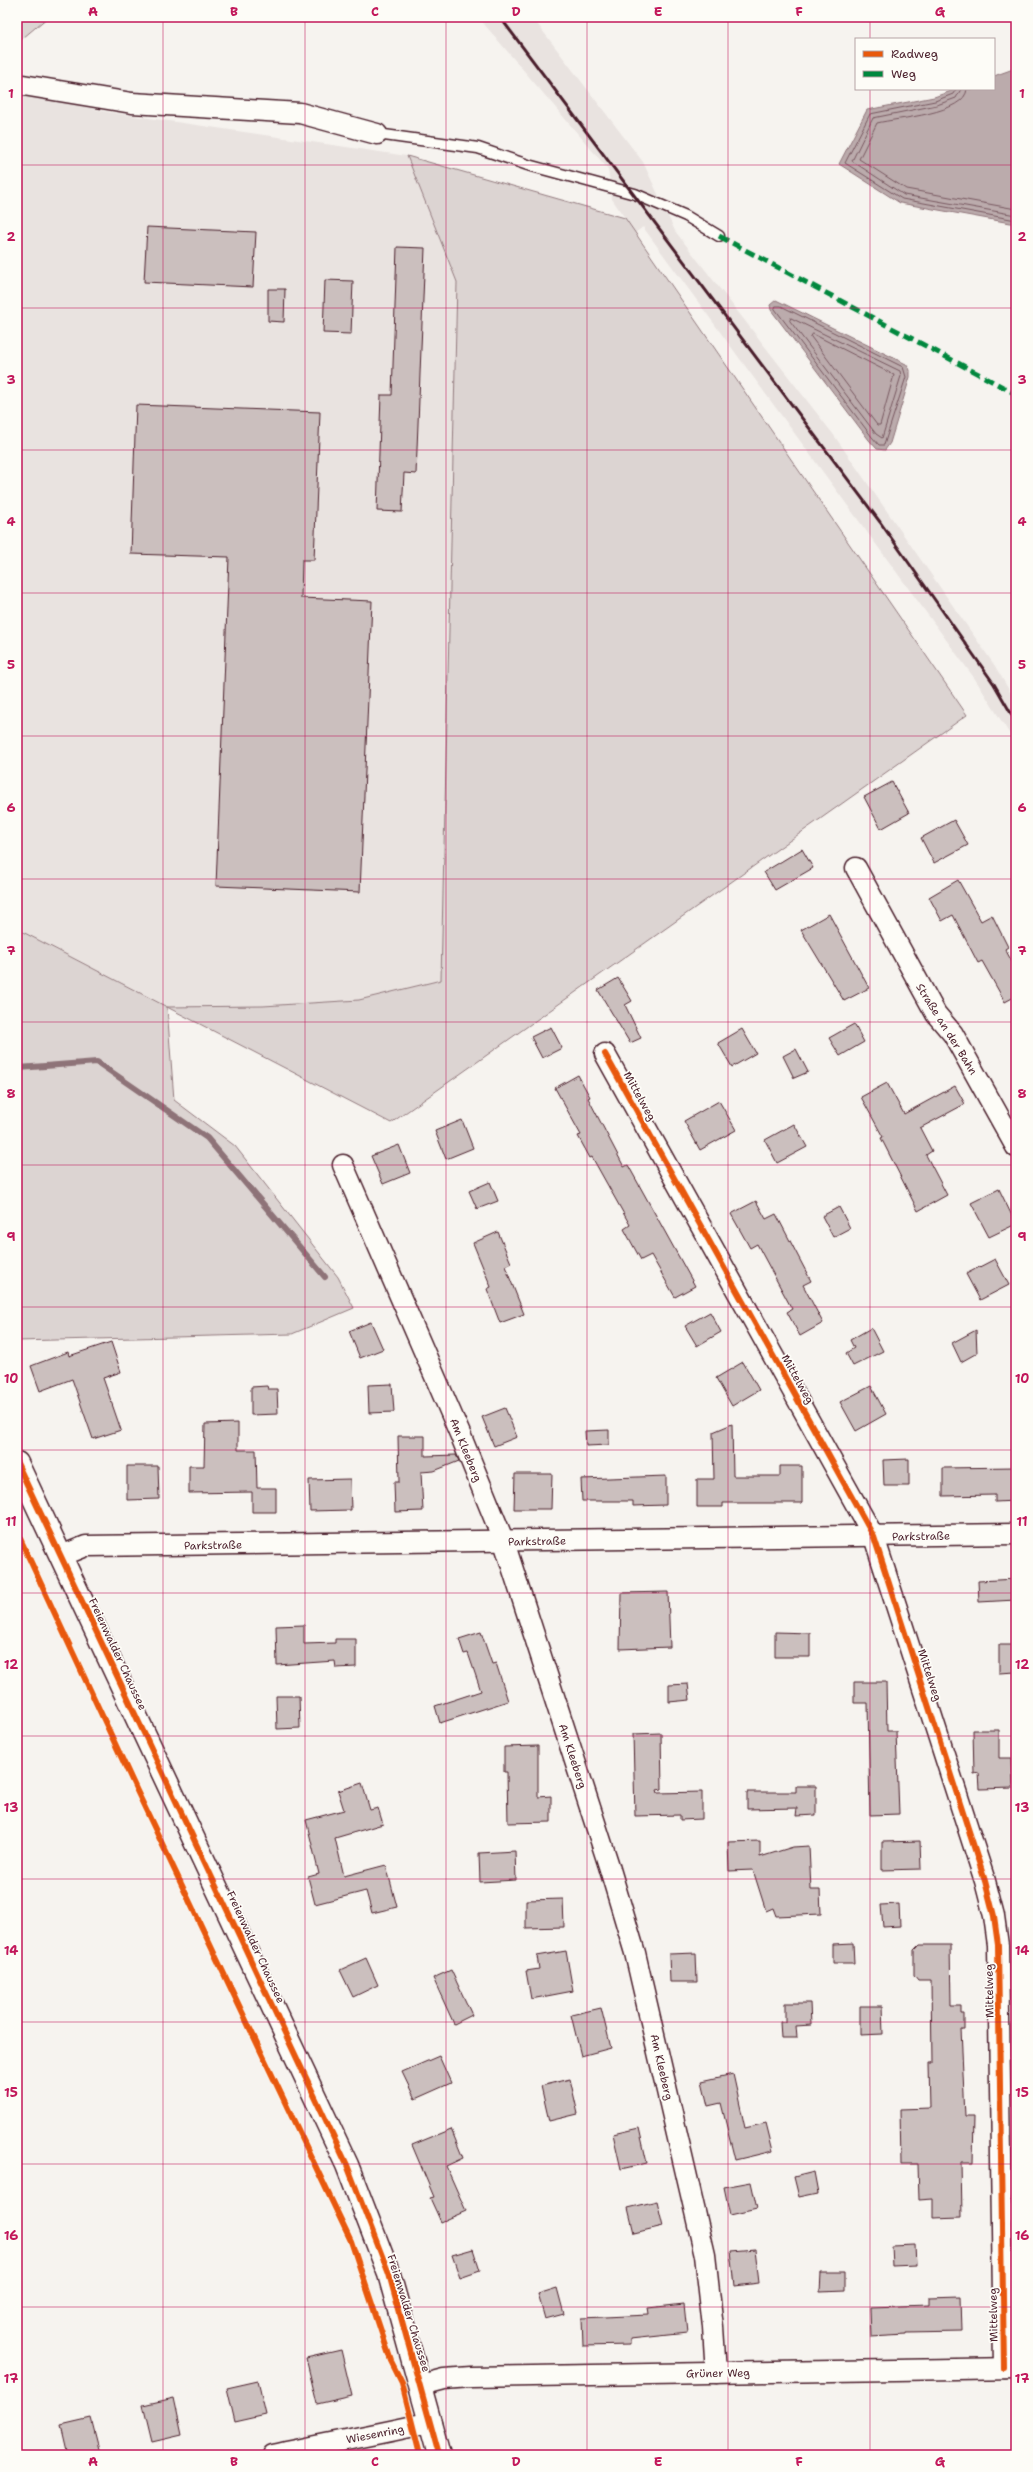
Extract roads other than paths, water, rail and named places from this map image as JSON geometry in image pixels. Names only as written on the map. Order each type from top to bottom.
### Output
[{"type":"main road","name":"Freienwalder Chaussee","points":[[17,1463],[347,2165],[389,2274],[421,2385],[438,2455]]},
{"type":"street","points":[[17,84],[132,103],[300,113],[377,134]]},
{"type":"street","name":"Straße an der Bahn","points":[[856,868],[936,1014],[953,1034],[1016,1147]]},
{"type":"street","name":"Mittelweg","points":[[605,1054],[874,1537],[985,1881],[994,1916],[998,1945],[1000,2058],[1010,2368]]},
{"type":"street","name":"Am Kleeberg","points":[[343,1164],[460,1434],[504,1542],[609,1866],[635,1953],[705,2255],[713,2327],[716,2373]]},
{"type":"street","name":"Parkstraße","points":[[61,1556],[86,1546],[504,1542],[1016,1534]]},
{"type":"street","name":"Grüner Weg","points":[[421,2385],[444,2379],[471,2376],[1010,2368]]},
{"type":"street","name":"Wiesenring","points":[[273,2455],[334,2441],[378,2435],[430,2422]]},
{"type":"lane","points":[[377,134],[478,148],[528,165],[635,194],[686,216],[719,236]]},
{"type":"water","points":[[1016,68],[1016,224],[900,203],[839,164],[867,110],[934,97],[954,90],[995,90],[995,76]]},
{"type":"water","points":[[776,300],[906,364],[910,370],[910,377],[890,443],[885,450],[877,449],[869,440],[771,310],[770,305]]},
{"type":"waterway","points":[[17,1072],[19,1068],[97,1062],[207,1138],[325,1277]]},
{"type":"railway","points":[[500,17],[880,522],[994,684],[1016,722]]}]
